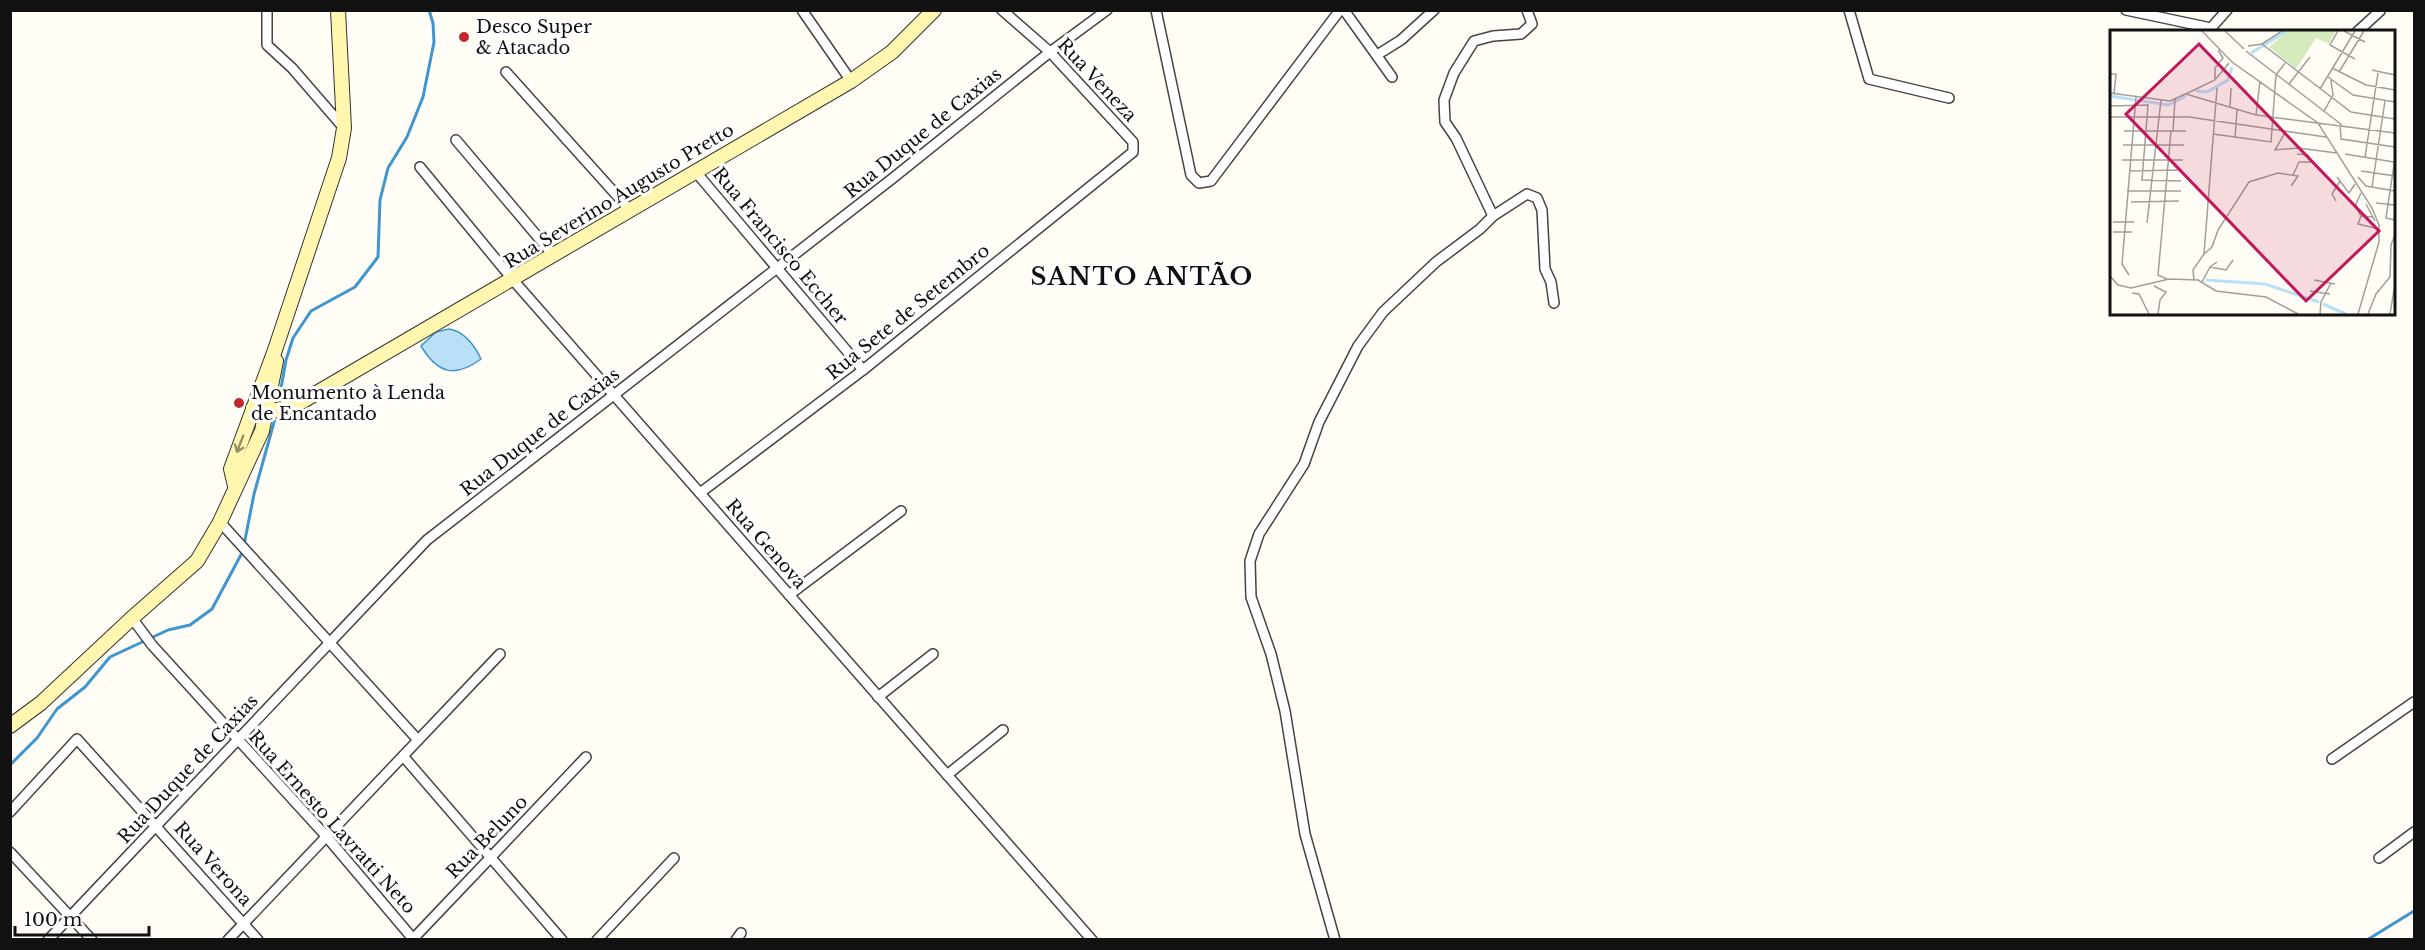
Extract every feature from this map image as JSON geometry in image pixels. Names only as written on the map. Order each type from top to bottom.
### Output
[{"type":"street","points":[[267,10],[267,45],[292,68],[344,128]]},
{"type":"street","points":[[10,726],[41,703],[197,561],[220,522],[235,486],[245,472],[272,409],[275,350],[339,158],[344,128],[338,10]]},
{"type":"street","points":[[802,10],[851,81]]},
{"type":"street","name":"Rua Severino Augusto Pretto","points":[[272,409],[310,397],[851,81],[892,52],[934,10]]},
{"type":"street","name":"Rua Veneza","points":[[1002,10],[1050,52],[1133,142],[1133,152]]},
{"type":"street","name":"Rua Duque de Caxias","points":[[48,939],[238,742],[329,642],[427,540],[776,269],[1050,52],[1107,10]]},
{"type":"street","points":[[1156,10],[1191,176],[1199,183],[1210,181],[1342,10],[1392,77]]},
{"type":"street","points":[[1377,55],[1401,40],[1434,10]]},
{"type":"street","points":[[1493,216],[1456,138],[1445,122],[1444,100],[1454,73],[1474,41],[1494,36],[1521,34],[1532,24],[1527,10]]},
{"type":"street","points":[[1849,10],[1869,79],[1949,98]]},
{"type":"street","points":[[2126,10],[2212,30],[2227,10]]},
{"type":"street","points":[[2359,30],[2380,11]]},
{"type":"street","points":[[506,72],[629,209]]},
{"type":"street","points":[[456,140],[554,256]]},
{"type":"street","name":"Rua Sete de Setembro","points":[[700,493],[863,369],[1133,152]]},
{"type":"street","name":"Rua Genova","points":[[420,167],[513,280],[1092,939]]},
{"type":"street","name":"Rua Francisco Eccher","points":[[695,171],[863,369]]},
{"type":"street","points":[[1335,939],[1305,834],[1282,700],[1271,654],[1251,597],[1250,561],[1259,534],[1304,464],[1319,422],[1358,346],[1383,312],[1436,262],[1480,229],[1493,216],[1520,196],[1527,194],[1537,198],[1542,210],[1545,269],[1551,282],[1554,303]]},
{"type":"street","points":[[235,486],[231,469],[272,409]]},
{"type":"street","points":[[789,595],[901,511]]},
{"type":"street","points":[[220,522],[418,740]]},
{"type":"street","name":"Rua Ernesto Lavratti Neto","points":[[132,618],[152,645],[326,836],[413,939]]},
{"type":"street","points":[[228,939],[500,654]]},
{"type":"street","points":[[878,697],[933,654]]},
{"type":"street","points":[[2332,759],[2415,702]]},
{"type":"street","points":[[947,775],[1004,730]]},
{"type":"street","name":"Rua Verona","points":[[10,812],[77,739],[258,939]]},
{"type":"street","points":[[403,756],[562,939]]},
{"type":"street","name":"Rua Beluno","points":[[413,939],[586,758]]},
{"type":"street","points":[[2379,858],[2415,832]]},
{"type":"street","points":[[10,852],[72,915],[92,939]]},
{"type":"street","points":[[597,939],[674,858]]},
{"type":"water","points":[[449,329],[468,340],[481,359],[455,371],[434,363],[421,346],[436,332]]},
{"type":"waterway","points":[[278,405],[286,360],[293,338],[311,311],[355,287],[378,257],[380,200],[388,168],[407,137],[423,97],[434,42],[433,23],[429,10]]},
{"type":"waterway","points":[[244,545],[254,494],[276,415]]},
{"type":"waterway","points":[[10,765],[37,738],[57,709],[85,687],[110,657],[168,630],[190,625],[212,609],[243,551]]},
{"type":"waterway","points":[[2367,940],[2414,911]]},
{"type":"place","name":"Desco Super & Atacado","points":[[464,37]]},
{"type":"place","name":"Monumento à Lenda de Encantado","points":[[239,403]]},
{"type":"district","name":"SANTO ANTÃO","points":[[1142,276]]}]
